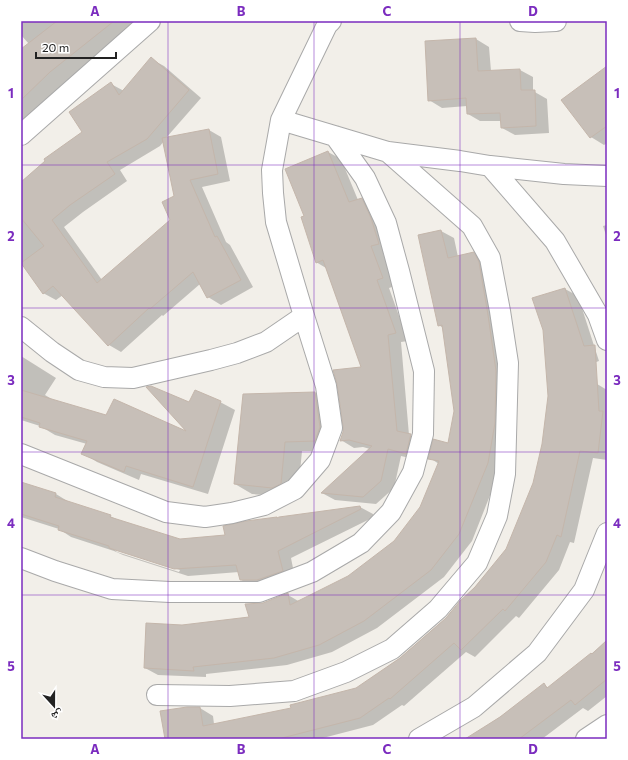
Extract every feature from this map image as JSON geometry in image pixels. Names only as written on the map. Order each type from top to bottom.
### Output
[{"type":"street","points":[[21,135],[150,21]]},
{"type":"street","points":[[21,454],[166,512],[205,517],[232,513],[264,505],[295,489],[320,460],[332,428],[326,386],[276,222],[272,170],[281,120],[327,25],[331,21]]},
{"type":"street","points":[[520,21],[556,21]]},
{"type":"street","points":[[281,120],[388,152],[490,166],[564,174],[607,176]]},
{"type":"street","points":[[21,558],[54,571],[112,589],[170,592],[259,592],[312,572],[361,543],[391,512],[413,472],[423,434],[424,371],[386,223],[365,178],[335,136]]},
{"type":"street","points":[[157,695],[230,696],[294,691],[352,669],[392,649],[438,609],[477,563],[497,516],[505,474],[508,363],[490,258],[472,226],[388,152]]},
{"type":"street","points":[[490,166],[555,241],[598,315],[607,340]]},
{"type":"street","points":[[21,327],[52,352],[80,370],[104,377],[133,378],[237,353],[266,342],[304,316]]},
{"type":"street","points":[[419,739],[474,707],[537,653],[584,590],[607,533]]},
{"type":"street","points":[[586,739],[607,724]]},
{"type":"building","points":[[57,21],[114,21],[50,72],[21,100],[21,49]]},
{"type":"building","points":[[476,38],[478,71],[520,69],[521,90],[535,90],[536,126],[501,128],[500,113],[467,114],[466,98],[428,101],[425,41]]},
{"type":"building","points":[[151,57],[189,90],[147,139],[107,162],[115,174],[70,205],[52,220],[97,283],[170,220],[162,202],[174,196],[162,138],[209,129],[218,174],[190,180],[215,237],[217,236],[241,280],[207,298],[193,272],[150,309],[149,308],[108,346],[53,286],[43,294],[21,263],[44,246],[21,218],[21,182],[45,161],[44,159],[82,132],[69,112],[111,82],[119,95]]},
{"type":"building","points":[[607,66],[607,126],[590,138],[561,100]]},
{"type":"building","points":[[328,151],[349,202],[362,198],[371,218],[379,244],[371,246],[383,278],[377,280],[396,333],[388,335],[397,431],[411,434],[406,454],[388,449],[381,481],[363,497],[321,493],[372,446],[349,440],[340,441],[343,426],[337,384],[333,370],[361,367],[323,260],[316,263],[301,217],[304,216],[285,169]]},
{"type":"building","points":[[441,230],[448,258],[474,252],[479,262],[496,371],[495,423],[488,463],[459,534],[431,570],[364,621],[319,645],[274,658],[193,667],[194,671],[144,668],[146,623],[182,625],[249,617],[245,604],[263,603],[288,593],[290,605],[348,576],[394,541],[420,507],[439,461],[428,459],[433,439],[448,443],[454,411],[442,325],[438,326],[418,235]]},
{"type":"building","points":[[565,288],[584,346],[595,345],[599,411],[603,411],[598,453],[580,451],[561,537],[557,535],[546,562],[505,611],[503,609],[461,650],[454,643],[390,699],[389,698],[360,718],[278,739],[165,739],[160,711],[187,707],[200,707],[203,726],[291,708],[290,705],[356,688],[400,658],[446,618],[460,601],[475,587],[506,549],[533,483],[542,444],[548,396],[543,330],[532,298]]},
{"type":"building","points":[[151,386],[189,402],[195,390],[221,401],[193,487],[126,466],[124,472],[81,454],[87,441],[39,427],[40,423],[21,417],[21,390],[106,415],[114,399],[186,431],[146,387]]},
{"type":"building","points":[[315,392],[320,427],[315,441],[285,442],[281,484],[272,488],[234,484],[243,394]]},
{"type":"building","points":[[21,482],[56,493],[55,497],[111,515],[110,517],[180,539],[225,535],[223,526],[246,521],[360,506],[361,509],[278,551],[283,571],[257,580],[240,580],[236,565],[174,569],[58,530],[59,526],[21,514]]},
{"type":"building","points":[[607,640],[607,679],[575,705],[571,700],[519,739],[465,739],[500,717],[544,683],[547,688],[591,653],[592,654]]}]
